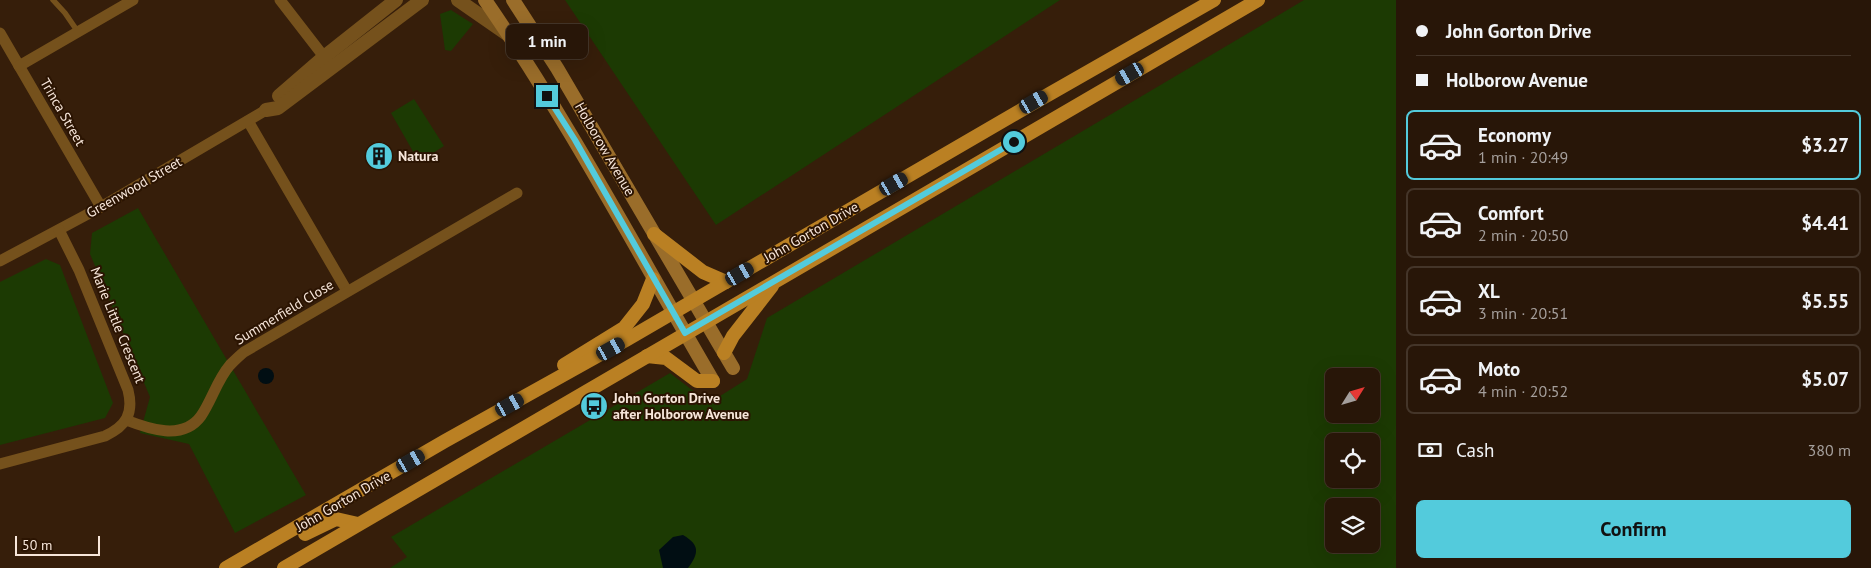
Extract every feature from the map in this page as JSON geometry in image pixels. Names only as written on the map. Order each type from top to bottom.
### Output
[{"type":"main road","name":"Holborow Avenue","points":[[485,0],[510,36],[575,140],[713,381],[697,381],[666,358],[646,356]]},
{"type":"main road","name":"Holborow Avenue","points":[[513,0],[557,68],[733,368]]},
{"type":"main road","name":"John Gorton Drive","points":[[226,568],[673,313],[1214,0]]},
{"type":"main road","name":"John Gorton Drive","points":[[284,568],[1258,0]]},
{"type":"main road","points":[[654,234],[703,272],[726,282]]},
{"type":"main road","points":[[534,392],[558,369],[624,328],[643,304],[653,279]]},
{"type":"main road","points":[[724,353],[733,336],[777,280]]},
{"type":"main road","points":[[246,568],[318,526],[336,519],[358,524]]},
{"type":"street","points":[[19,66],[133,0]]},
{"type":"street","points":[[280,0],[328,62]]},
{"type":"street","name":"Greenwood Street","points":[[0,261],[101,207],[266,110],[273,101],[328,62],[422,0]]},
{"type":"street","points":[[458,0],[510,36]]},
{"type":"street","name":"Greenwood Street","points":[[328,62],[394,1]]},
{"type":"street","name":"Trinca Street","points":[[0,33],[101,207]]},
{"type":"street","name":"Summerfield Close","points":[[248,121],[347,291]]},
{"type":"street","name":"Summerfield Close","points":[[126,420],[145,427],[173,432],[190,426],[201,417],[219,382],[230,366],[244,352],[517,193]]},
{"type":"street","name":"Marie Little Crescent","points":[[59,230],[80,270],[128,390],[131,402],[126,420]]},
{"type":"street","points":[[0,464],[105,436],[118,430],[126,420]]},
{"type":"lane","points":[[53,0],[78,32]]},
{"type":"green space","points":[[565,0],[1060,0],[716,225]]},
{"type":"green space","points":[[1304,0],[1396,0],[1396,568],[390,568],[407,557],[391,537],[670,373],[709,403],[747,379],[767,318]]},
{"type":"green space","points":[[451,10],[473,24],[451,51],[445,50],[440,14]]},
{"type":"green space","points":[[414,99],[444,146],[419,162],[391,113]]},
{"type":"green space","points":[[138,208],[306,495],[235,533],[189,444],[140,433],[150,397],[90,254],[92,233]]},
{"type":"green space","points":[[46,259],[60,265],[113,403],[105,418],[0,445],[0,282]]},
{"type":"shaded area","points":[[263,368],[269,368],[274,373],[272,382],[263,384],[258,379],[258,373]]},
{"type":"shaded area","points":[[683,535],[695,546],[696,554],[692,563],[688,568],[663,568],[659,550],[673,537]]},
{"type":"place","name":"Natura","points":[[379,156]]},
{"type":"place","name":"John Gorton Drive after Holborow Avenue","points":[[594,406]]},
{"type":"route","points":[[547,96],[575,140],[685,333],[1014,142]]}]
